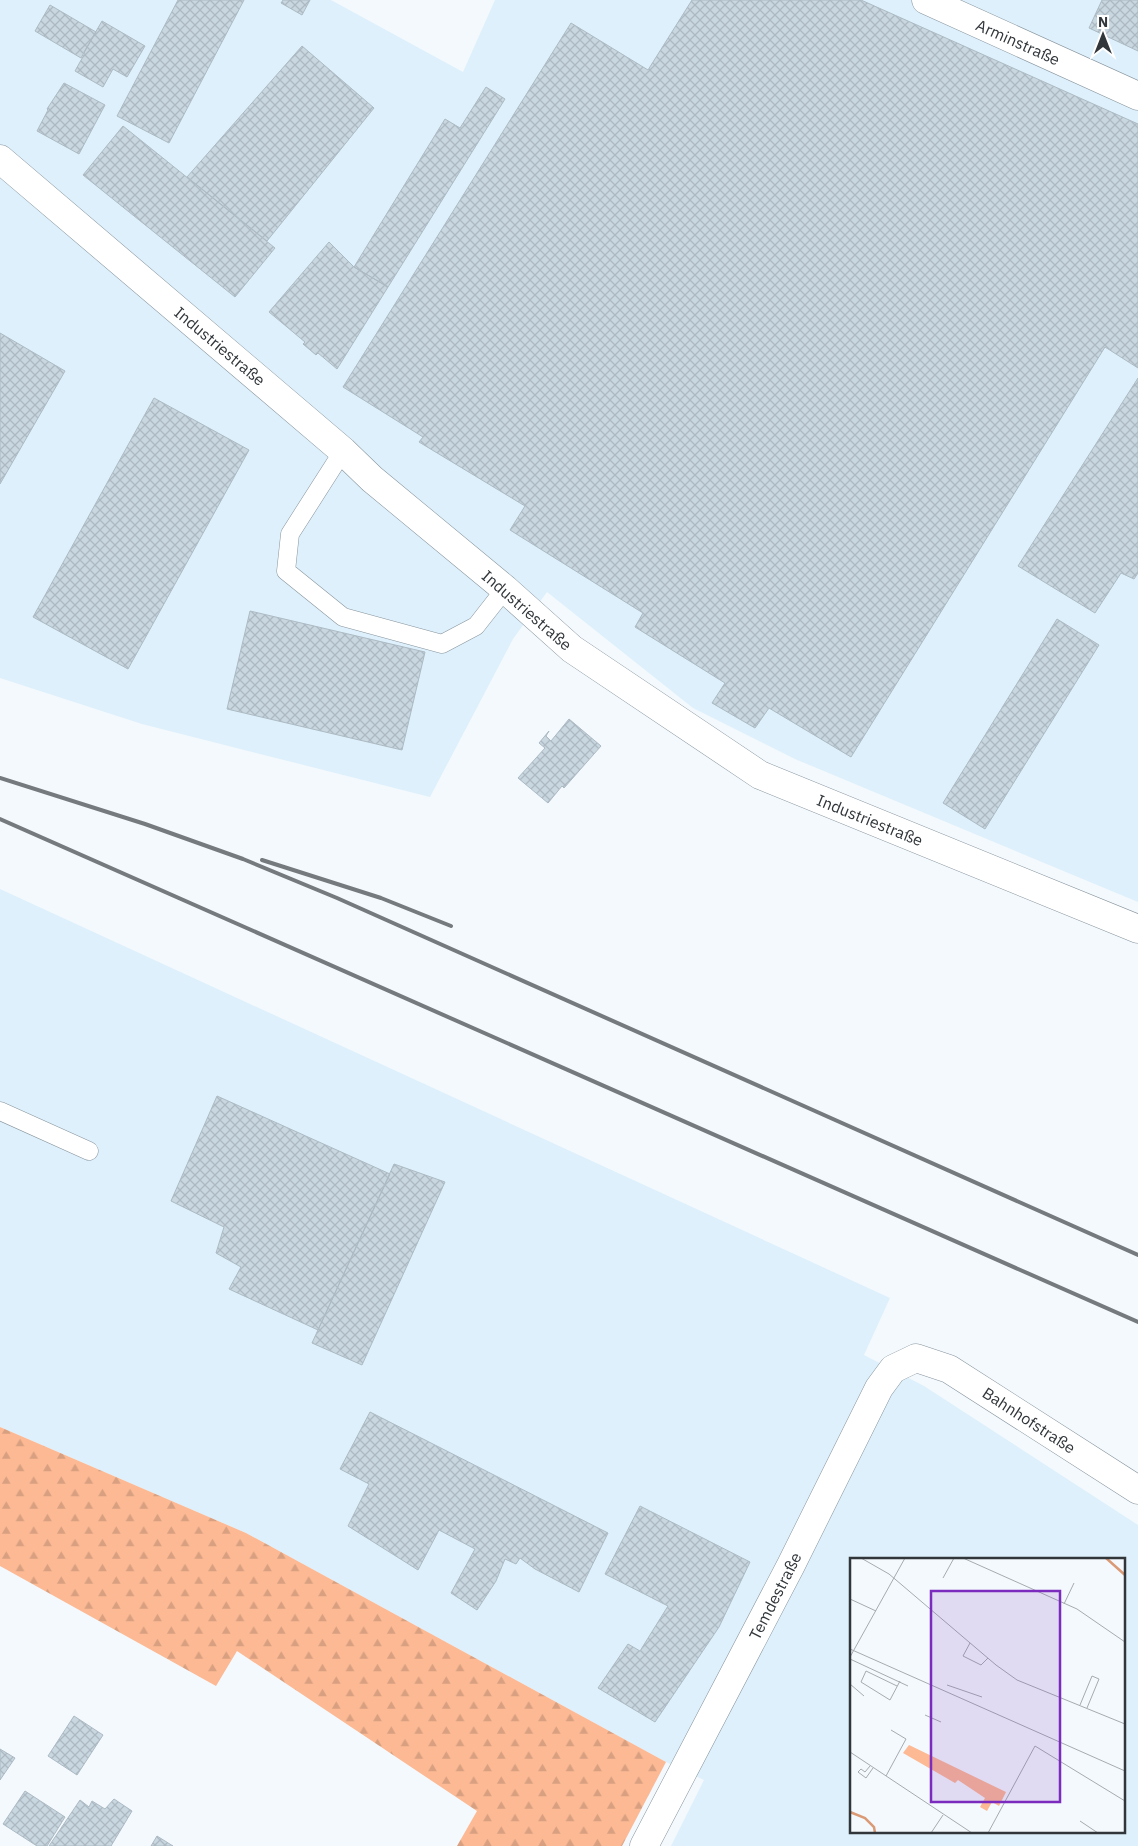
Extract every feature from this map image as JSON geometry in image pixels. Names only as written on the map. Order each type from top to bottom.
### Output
[{"type":"street","name":"Arminstraße","points":[[926,0],[1138,96]]},
{"type":"street","name":"Industriestraße","points":[[0,159],[343,451],[372,479],[505,589],[572,649],[760,775],[1138,929]]},
{"type":"street","name":"Bahnhofstraße","points":[[916,1358],[949,1369],[1138,1490]]},
{"type":"street","name":"Temdestraße","points":[[644,1846],[792,1565],[879,1388],[893,1369],[916,1358]]},
{"type":"lane","points":[[343,451],[290,534],[286,571],[343,617],[442,644],[476,626],[505,589]]},
{"type":"lane","points":[[0,1111],[89,1151]]},
{"type":"shaded area","points":[[0,0],[331,0],[463,72],[495,0],[1138,0],[1138,902],[795,759],[693,708],[547,592],[513,639],[430,797],[142,724],[0,678]]},
{"type":"shaded area","points":[[0,889],[890,1298],[864,1355],[924,1386],[1138,1525],[1138,1846],[671,1846],[704,1780],[666,1762],[246,1533],[0,1427]]},
{"type":"green space","points":[[0,1427],[246,1533],[666,1762],[622,1846],[457,1846],[477,1811],[237,1651],[216,1686],[0,1566]]},
{"type":"building","points":[[178,0],[244,0],[169,143],[117,116]]},
{"type":"building","points":[[283,0],[310,0],[302,15],[281,3]]},
{"type":"building","points":[[692,0],[861,0],[1138,124],[1138,368],[1105,347],[851,757],[769,708],[755,728],[712,703],[725,683],[635,627],[643,613],[510,530],[525,506],[419,442],[423,437],[343,387],[571,23],[648,70]]},
{"type":"building","points":[[1102,0],[1138,0],[1138,51],[1089,28]]},
{"type":"building","points":[[50,5],[96,32],[81,58],[35,31]]},
{"type":"building","points":[[102,21],[145,46],[127,77],[113,69],[103,87],[75,71]]},
{"type":"building","points":[[302,46],[374,108],[267,241],[187,177]]},
{"type":"building","points":[[64,83],[105,105],[79,154],[37,131],[47,109]]},
{"type":"building","points":[[486,87],[505,99],[388,287],[354,267],[445,119],[460,128]]},
{"type":"building","points":[[123,126],[275,248],[235,297],[83,175]]},
{"type":"building","points":[[329,242],[354,267],[388,287],[337,369],[318,353],[316,355],[303,344],[305,342],[269,312]]},
{"type":"building","points":[[0,333],[65,371],[0,484]]},
{"type":"building","points":[[1138,378],[1138,573],[1134,579],[1121,573],[1095,613],[1018,566]]},
{"type":"building","points":[[154,398],[249,450],[128,669],[33,617]]},
{"type":"building","points":[[250,611],[425,652],[402,750],[227,709]]},
{"type":"building","points":[[1057,619],[1099,645],[985,829],[943,803]]},
{"type":"building","points":[[569,719],[601,746],[564,788],[562,786],[548,803],[518,778],[545,748],[539,743],[549,731],[546,736],[551,741]]},
{"type":"building","points":[[217,1096],[390,1174],[318,1330],[229,1289],[241,1267],[216,1253],[224,1227],[171,1201]]},
{"type":"building","points":[[394,1164],[445,1182],[362,1365],[312,1343]]},
{"type":"building","points":[[370,1412],[608,1533],[579,1592],[535,1569],[520,1558],[516,1564],[505,1559],[496,1581],[477,1610],[451,1593],[475,1549],[439,1530],[418,1570],[348,1526],[369,1484],[340,1469]]},
{"type":"building","points":[[640,1506],[750,1562],[719,1627],[655,1722],[598,1688],[628,1644],[640,1651],[668,1606],[605,1574]]},
{"type":"building","points":[[74,1716],[103,1735],[77,1775],[48,1756]]},
{"type":"building","points":[[0,1749],[15,1758],[0,1780]]},
{"type":"building","points":[[25,1791],[65,1817],[47,1846],[37,1846],[3,1824]]},
{"type":"building","points":[[114,1799],[132,1811],[111,1846],[49,1846],[80,1800],[89,1807],[92,1801],[105,1809]]},
{"type":"building","points":[[157,1836],[173,1846],[151,1846]]},
{"type":"railway","points":[[0,778],[145,824],[243,859],[337,898],[1138,1255]]},
{"type":"railway","points":[[0,819],[1138,1322]]},
{"type":"railway","points":[[262,860],[381,898],[451,926]]}]
